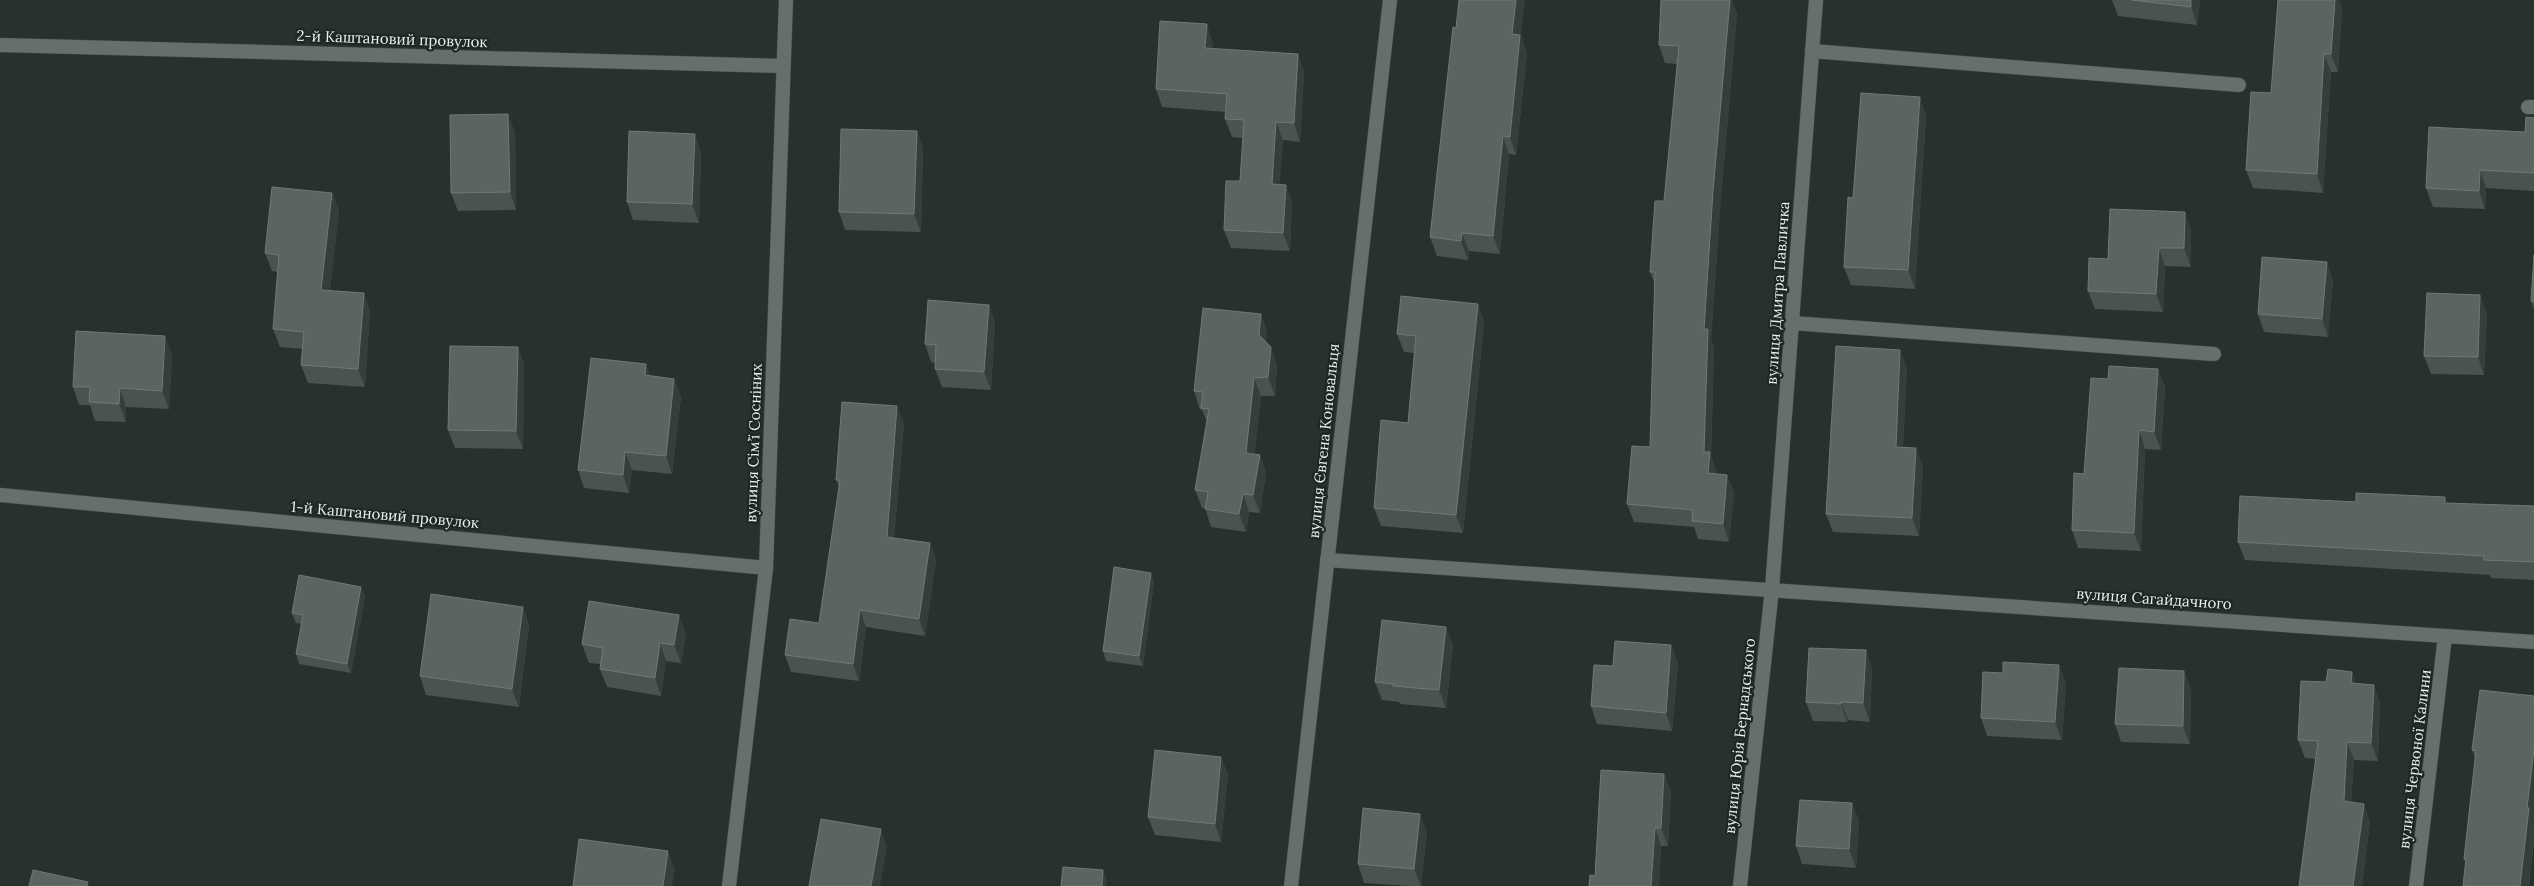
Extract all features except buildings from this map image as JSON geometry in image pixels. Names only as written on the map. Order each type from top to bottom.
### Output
[{"type":"street","name":"вулиця Сім’ї Сосніних","points":[[728,886],[766,568],[786,0]]},
{"type":"street","name":"вулиця Євгена Коновальця","points":[[1291,886],[1390,0]]},
{"type":"street","name":"вулиця Дмитра Павличка","points":[[1772,589],[1816,0]]},
{"type":"street","name":"2-й Каштановий провулок","points":[[0,45],[783,66]]},
{"type":"street","points":[[1812,51],[2239,85]]},
{"type":"street","points":[[1792,322],[2214,354]]},
{"type":"street","name":"1-й Каштановий провулок","points":[[0,494],[766,568]]},
{"type":"street","name":"вулиця Сагайдачного","points":[[1327,560],[2534,642]]},
{"type":"street","name":"вулиця Юрія Бернадського","points":[[1740,886],[1772,589]]},
{"type":"street","name":"вулиця Червоної Калини","points":[[2416,886],[2445,636]]}]
